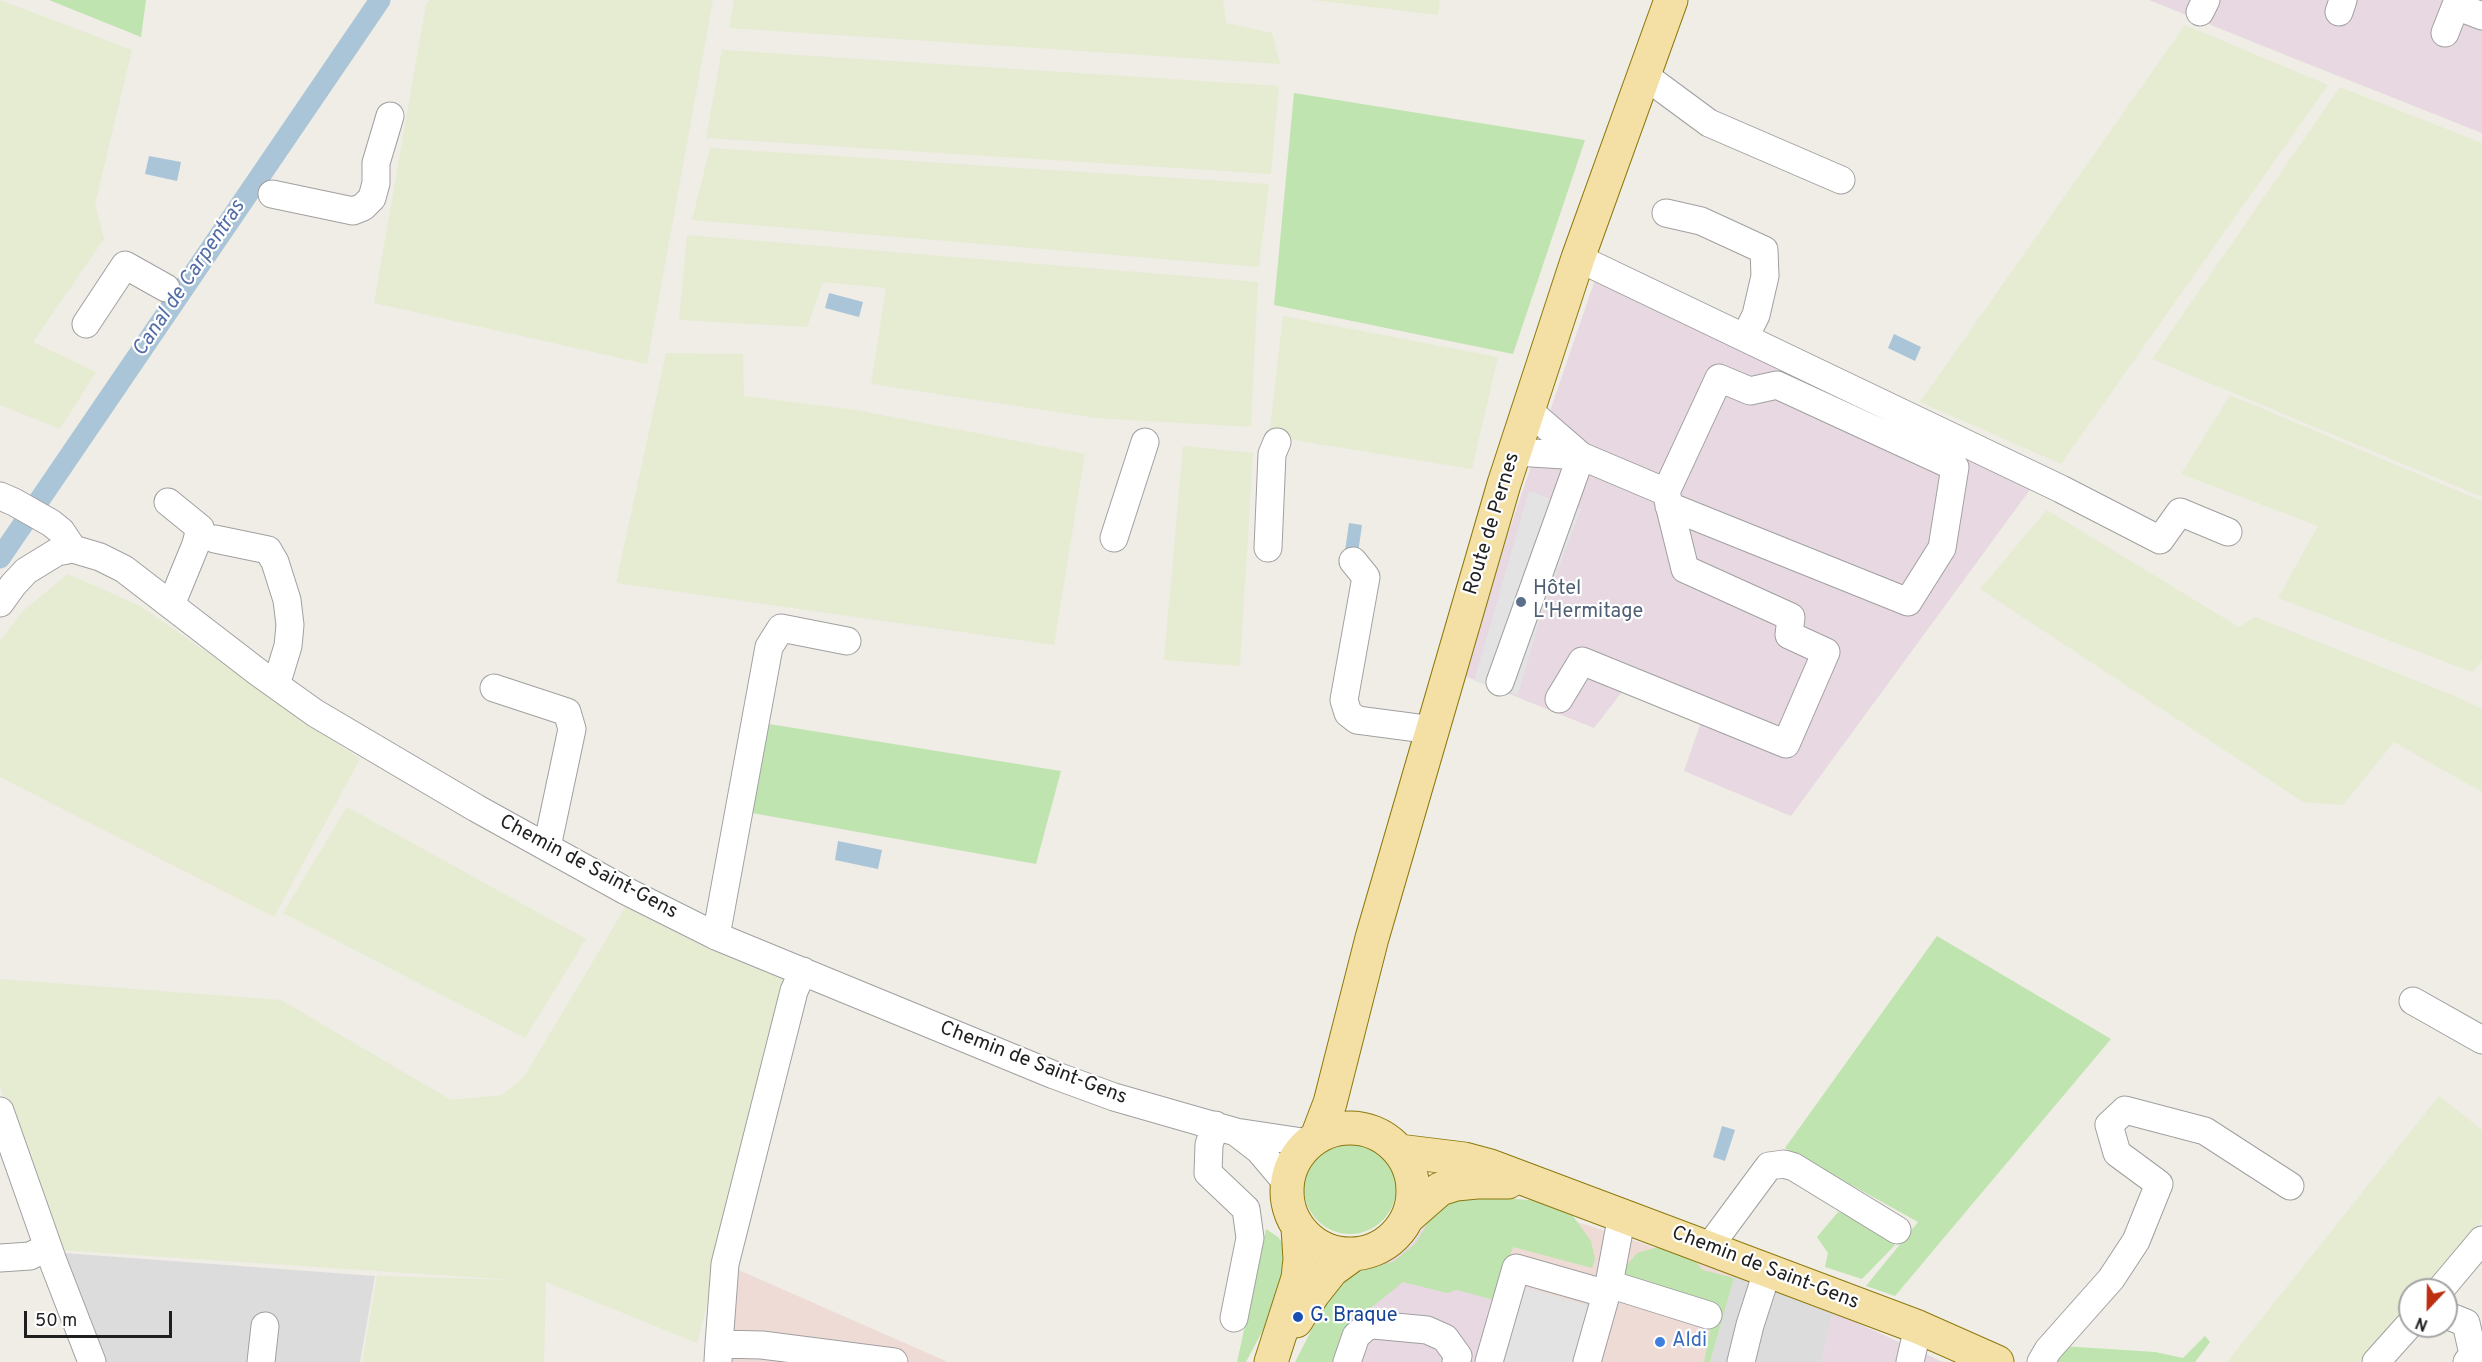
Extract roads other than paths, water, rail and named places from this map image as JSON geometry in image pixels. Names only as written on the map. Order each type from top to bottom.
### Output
[{"type":"main road","name":"Route de Pernes","points":[[1313,1140],[1330,1103],[1372,938],[1515,452],[1578,258],[1671,0]]},
{"type":"main road","name":"Route de Pernes","points":[[1342,1057],[1351,1091],[1369,1131]]},
{"type":"main road","points":[[1342,1128],[1369,1131],[1386,1139],[1399,1151],[1407,1163],[1413,1183],[1412,1203],[1408,1216],[1399,1231],[1386,1243],[1371,1251],[1354,1254],[1329,1251],[1307,1238],[1298,1228],[1291,1214],[1287,1198],[1287,1183],[1294,1161],[1313,1140],[1342,1128]]},
{"type":"main road","name":"Chemin de Saint-Gens","points":[[1399,1151],[1491,1166],[1530,1183],[1709,1247],[1918,1327],[1997,1362]]},
{"type":"main road","name":"Chemin de Saint-Gens","points":[[1408,1216],[1440,1190],[1456,1184],[1530,1183]]},
{"type":"main road","points":[[1274,1360],[1298,1278],[1300,1259],[1298,1228]]},
{"type":"main road","points":[[1274,1360],[1313,1294],[1332,1270],[1354,1254]]},
{"type":"street","points":[[2445,33],[2457,3],[2482,16]]},
{"type":"street","points":[[1644,75],[1709,123],[1841,180]]},
{"type":"street","points":[[272,194],[353,211],[363,207],[372,198],[376,183],[376,164],[390,116]]},
{"type":"street","points":[[1666,213],[1701,221],[1764,250],[1765,276],[1756,315],[1745,337]]},
{"type":"street","points":[[1578,258],[2061,489],[2160,540],[2180,512],[2228,532]]},
{"type":"street","points":[[86,324],[125,265],[166,288]]},
{"type":"street","points":[[1529,411],[1581,456],[1667,499],[1908,602],[1942,548],[1955,467],[1777,385],[1750,391],[1719,378],[1667,499],[1685,569],[1791,617],[1788,635],[1826,652],[1786,744],[1582,661],[1559,699]]},
{"type":"street","points":[[1114,538],[1145,442]]},
{"type":"street","points":[[1268,548],[1272,454],[1277,442]]},
{"type":"street","points":[[1515,452],[1581,456]]},
{"type":"street","points":[[1500,682],[1581,456]]},
{"type":"street","points":[[168,502],[200,528],[196,544],[171,605]]},
{"type":"street","points":[[0,603],[26,571],[57,552],[73,549],[61,531],[22,507]]},
{"type":"street","points":[[215,539],[267,550],[275,562],[288,600],[290,625],[288,646],[276,685]]},
{"type":"street","name":"Chemin de Saint-Gens","points":[[73,549],[100,557],[124,569],[276,685],[342,729],[626,891],[716,936],[1054,1075],[1114,1097],[1225,1128],[1313,1140]]},
{"type":"street","points":[[1353,561],[1366,577],[1344,700],[1348,713],[1357,720],[1433,730]]},
{"type":"street","points":[[716,936],[769,647],[781,628],[847,641]]},
{"type":"street","points":[[494,688],[567,712],[572,729],[547,847]]},
{"type":"street","points":[[803,971],[794,991],[725,1264],[719,1353],[762,1345],[894,1362]]},
{"type":"street","points":[[2413,1002],[2482,1040]]},
{"type":"street","points":[[2041,1362],[2048,1350],[2111,1279],[2136,1241],[2159,1184],[2117,1153],[2109,1125],[2125,1110],[2205,1131],[2290,1186]]},
{"type":"street","points":[[0,1112],[8,1158],[48,1246],[92,1362],[98,1362]]},
{"type":"street","points":[[1225,1128],[1209,1144],[1208,1173],[1246,1209],[1250,1238],[1234,1318]]},
{"type":"street","name":"Chemin de Saint-Gens","points":[[1225,1128],[1259,1150],[1287,1183]]},
{"type":"street","points":[[1709,1247],[1769,1166],[1784,1164],[1794,1167],[1897,1230]]},
{"type":"street","points":[[1587,1362],[1608,1288],[1622,1215]]},
{"type":"street","points":[[2450,1278],[2482,1240]]},
{"type":"street","points":[[0,1258],[30,1256],[48,1246]]},
{"type":"street","points":[[1489,1362],[1516,1268],[1608,1288],[1708,1315]]},
{"type":"street","points":[[1741,1362],[1768,1269]]},
{"type":"street","points":[[2458,1320],[2466,1323],[2473,1354],[2467,1362]]},
{"type":"street","points":[[1347,1362],[1356,1336],[1366,1327],[1374,1325],[1427,1330],[1445,1338],[1458,1356],[1456,1362]]},
{"type":"street","points":[[261,1362],[265,1326]]},
{"type":"street","points":[[1910,1362],[1918,1327]]},
{"type":"street","points":[[2376,1362],[2398,1337]]},
{"type":"water","points":[[149,156],[181,162],[177,181],[145,174]]},
{"type":"water","points":[[829,293],[863,302],[859,317],[825,308]]},
{"type":"water","points":[[1894,334],[1921,347],[1915,361],[1888,348]]},
{"type":"water","points":[[1349,523],[1362,525],[1358,553],[1345,551]]},
{"type":"water","points":[[838,841],[882,850],[878,869],[835,860]]},
{"type":"water","points":[[1722,1126],[1735,1130],[1725,1161],[1713,1157]]},
{"type":"waterway","name":"Canal de Carpentras","points":[[0,558],[380,0]]},
{"type":"place","name":"Hôtel L'Hermitage","points":[[1521,602]]},
{"type":"place","name":"G. Braque","points":[[1298,1317]]},
{"type":"place","name":"Aldi","points":[[1660,1342]]}]
